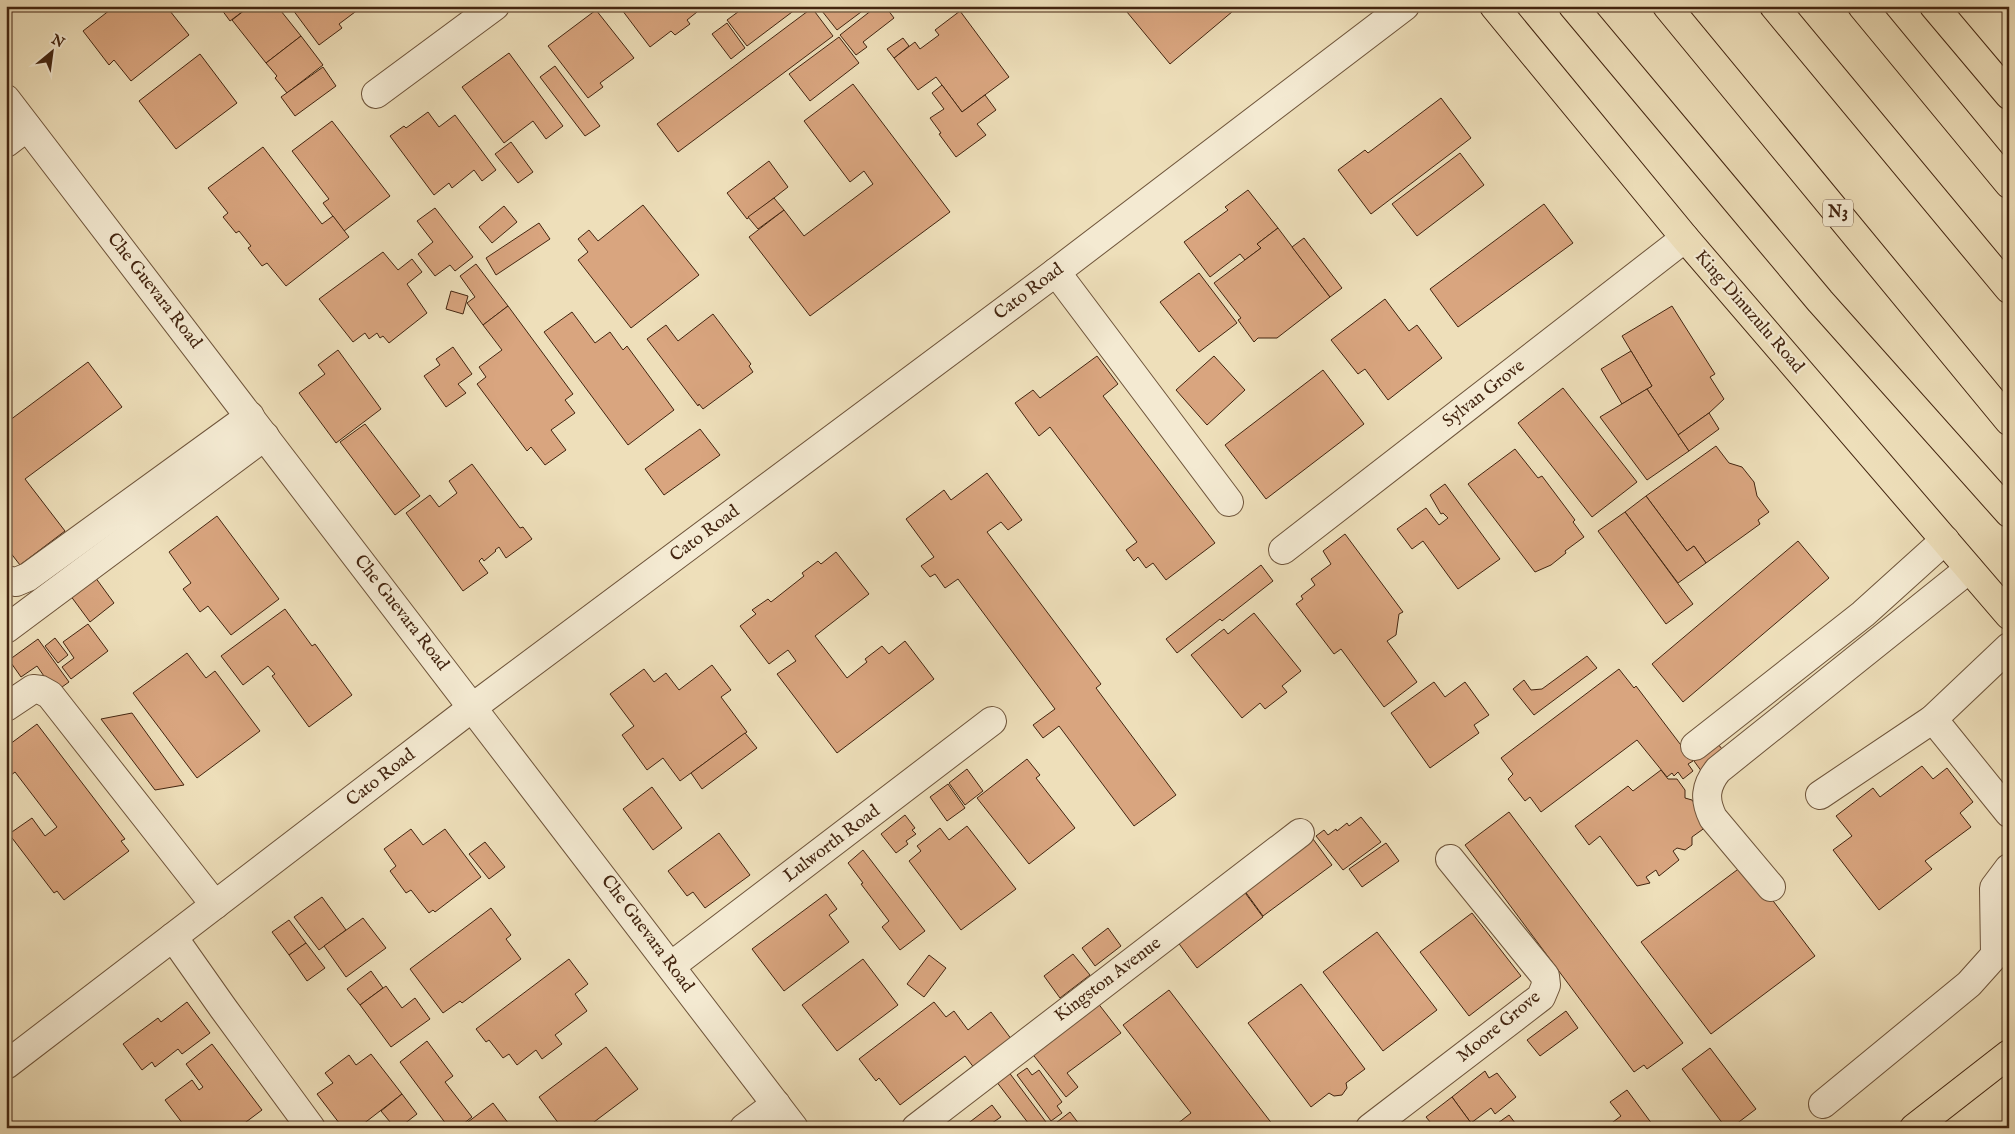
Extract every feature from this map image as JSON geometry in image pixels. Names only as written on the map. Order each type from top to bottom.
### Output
[{"type":"main road","name":"King Dinuzulu Road","points":[[1494,6],[1685,238],[2009,615]]},
{"type":"main road","points":[[1573,6],[1820,301],[2009,513]]},
{"type":"main road","name":"N3","points":[[1667,6],[2009,420]]},
{"type":"main road","points":[[1774,6],[2009,289]]},
{"type":"main road","points":[[1862,6],[2009,184]]},
{"type":"main road","points":[[1934,6],[2009,95]]},
{"type":"main road","points":[[1914,1128],[2009,1054]]},
{"type":"street","points":[[376,94],[495,6]]},
{"type":"street","name":"Cato Road","points":[[6,1065],[473,707],[1056,272],[1405,6]]},
{"type":"street","name":"Che Guevara Road","points":[[6,99],[672,966],[794,1128]]},
{"type":"street","points":[[6,143],[28,126]]},
{"type":"street","name":"Sylvan Grove","points":[[1283,550],[1685,238]]},
{"type":"street","points":[[1056,272],[1229,502]]},
{"type":"street","points":[[6,580],[16,582],[28,577],[258,426]]},
{"type":"street","points":[[6,629],[258,426]]},
{"type":"street","points":[[1695,746],[1863,614],[1945,540]]},
{"type":"street","points":[[1771,887],[1713,818],[1707,808],[1706,796],[1710,780],[1718,770],[1969,569]]},
{"type":"street","points":[[1820,795],[1933,719],[2009,647]]},
{"type":"street","points":[[6,707],[33,689],[41,690],[50,695],[215,905]]},
{"type":"street","points":[[1933,719],[2009,813]]},
{"type":"street","name":"Lulworth Road","points":[[672,966],[992,721]]},
{"type":"street","name":"Kingston Avenue","points":[[916,1128],[1300,833]]},
{"type":"street","name":"Moore Grove","points":[[1370,1128],[1541,997],[1546,985],[1545,976],[1450,859]]},
{"type":"street","points":[[1823,1104],[1969,984],[1995,955],[1994,888],[2009,868]]},
{"type":"street","points":[[173,937],[311,1128]]},
{"type":"street","points":[[744,1128],[776,1104]]},
{"type":"building","points":[[115,6],[166,6],[189,35],[131,81],[114,60],[109,65],[83,31]]},
{"type":"building","points":[[219,6],[250,6],[230,21]]},
{"type":"building","points":[[250,6],[277,6],[301,36],[266,63],[232,20]]},
{"type":"building","points":[[290,6],[363,6],[339,24],[342,28],[319,45]]},
{"type":"building","points":[[619,6],[692,6],[697,12],[687,20],[690,24],[675,35],[671,31],[650,47]]},
{"type":"building","points":[[746,6],[800,6],[747,46],[727,20]]},
{"type":"building","points":[[818,6],[869,6],[837,30]]},
{"type":"building","points":[[877,6],[885,6],[894,18],[863,42],[867,47],[856,55],[840,35]]},
{"type":"building","points":[[1122,6],[1239,6],[1170,64]]},
{"type":"building","points":[[812,8],[833,36],[678,152],[657,124]]},
{"type":"building","points":[[596,10],[634,58],[600,83],[603,87],[588,98],[548,46]]},
{"type":"building","points":[[960,11],[1009,77],[962,112],[936,77],[918,90],[894,58],[915,42],[920,49],[939,35],[935,30]]},
{"type":"building","points":[[727,23],[745,48],[731,59],[712,34]]},
{"type":"building","points":[[301,36],[323,65],[287,93],[275,78],[277,76],[266,63]]},
{"type":"building","points":[[839,37],[859,63],[810,101],[789,74]]},
{"type":"building","points":[[903,38],[909,46],[894,58],[887,49]]},
{"type":"building","points":[[509,53],[563,126],[546,139],[533,121],[504,143],[462,87]]},
{"type":"building","points":[[200,54],[237,103],[176,149],[139,101]]},
{"type":"building","points":[[555,66],[600,126],[585,136],[540,77]]},
{"type":"building","points":[[323,67],[336,86],[295,116],[281,97]]},
{"type":"building","points":[[853,84],[950,212],[810,316],[749,237],[784,210],[804,236],[873,184],[864,171],[850,182],[804,121]]},
{"type":"building","points":[[942,85],[962,112],[985,95],[996,110],[977,124],[986,135],[956,157],[930,118],[944,109],[932,93]]},
{"type":"building","points":[[1441,98],[1471,138],[1371,214],[1338,170],[1365,150],[1368,153]]},
{"type":"building","points":[[428,112],[439,127],[455,115],[496,170],[482,181],[474,170],[452,188],[449,183],[434,195],[390,136],[404,126],[406,128]]},
{"type":"building","points":[[332,121],[390,196],[344,231],[323,203],[329,199],[292,151]]},
{"type":"building","points":[[511,142],[533,172],[518,183],[495,154]]},
{"type":"building","points":[[263,147],[322,224],[333,216],[349,237],[286,286],[267,263],[262,266],[248,248],[251,246],[239,231],[236,233],[223,217],[228,213],[208,188]]},
{"type":"building","points":[[1460,153],[1484,185],[1417,236],[1392,204]]},
{"type":"building","points":[[769,161],[788,187],[747,219],[727,193]]},
{"type":"building","points":[[1248,190],[1278,228],[1257,244],[1261,248],[1245,260],[1240,254],[1210,277],[1184,242],[1228,210],[1225,207]]},
{"type":"building","points":[[774,198],[784,210],[758,229],[748,217]]},
{"type":"building","points":[[1544,204],[1573,243],[1458,327],[1430,289]]},
{"type":"building","points":[[643,205],[699,275],[631,328],[578,260],[588,252],[578,239],[589,230],[598,241]]},
{"type":"building","points":[[504,206],[517,222],[492,243],[479,227]]},
{"type":"building","points":[[435,208],[473,257],[455,271],[450,265],[435,276],[418,254],[433,242],[417,221]]},
{"type":"building","points":[[539,223],[550,239],[496,275],[486,258]]},
{"type":"building","points":[[1278,228],[1330,297],[1277,338],[1258,338],[1254,342],[1238,320],[1241,318],[1214,283],[1261,248],[1257,244]]},
{"type":"building","points":[[1304,238],[1342,288],[1330,297],[1292,247]]},
{"type":"building","points":[[383,252],[398,270],[412,259],[422,272],[407,284],[427,313],[389,343],[383,336],[380,338],[377,333],[369,339],[365,333],[353,342],[319,299]]},
{"type":"building","points":[[476,264],[508,306],[483,325],[467,303],[475,297],[460,276]]},
{"type":"building","points":[[1199,273],[1237,323],[1199,352],[1160,302]]},
{"type":"building","points":[[451,291],[468,296],[463,314],[446,309]]},
{"type":"building","points":[[1385,299],[1409,331],[1417,325],[1442,358],[1388,400],[1365,369],[1358,374],[1331,340]]},
{"type":"building","points":[[508,306],[573,394],[565,400],[575,413],[551,430],[566,450],[545,465],[531,447],[527,451],[477,384],[486,377],[479,367],[502,350],[483,325]]},
{"type":"building","points":[[1672,306],[1715,374],[1710,377],[1724,399],[1709,413],[1678,435],[1647,389],[1652,386],[1622,336]]},
{"type":"building","points":[[572,312],[595,343],[610,332],[623,350],[627,346],[674,410],[628,445],[544,332]]},
{"type":"building","points":[[713,314],[751,364],[749,366],[753,372],[703,409],[699,404],[698,406],[647,339],[666,325],[678,341]]},
{"type":"building","points":[[453,347],[472,374],[458,384],[466,393],[446,407],[424,376],[440,365],[436,359]]},
{"type":"building","points":[[338,350],[381,409],[336,443],[299,393],[325,374],[318,365]]},
{"type":"building","points":[[1631,351],[1652,386],[1622,404],[1601,369]]},
{"type":"building","points":[[1097,356],[1118,384],[1103,396],[1215,543],[1166,580],[1153,563],[1146,568],[1138,557],[1134,561],[1126,550],[1137,542],[1050,427],[1039,436],[1015,403],[1033,390],[1040,398]]},
{"type":"building","points":[[1214,356],[1245,390],[1207,425],[1176,390]]},
{"type":"building","points":[[88,362],[122,407],[25,479],[65,531],[20,565],[6,547],[6,423]]},
{"type":"building","points":[[1323,370],[1364,424],[1266,499],[1225,445]]},
{"type":"building","points":[[1563,388],[1637,482],[1592,517],[1518,423]]},
{"type":"building","points":[[1647,389],[1689,451],[1647,480],[1600,417]]},
{"type":"building","points":[[1709,413],[1719,429],[1689,451],[1678,435]]},
{"type":"building","points":[[365,424],[420,496],[395,515],[340,442]]},
{"type":"building","points":[[700,429],[720,455],[664,495],[645,469]]},
{"type":"building","points":[[1716,446],[1729,463],[1742,467],[1754,482],[1757,496],[1769,512],[1758,520],[1760,524],[1706,563],[1694,546],[1687,551],[1646,496]]},
{"type":"building","points":[[1515,449],[1538,478],[1542,476],[1575,520],[1573,522],[1584,537],[1565,551],[1566,553],[1551,565],[1535,572],[1468,484]]},
{"type":"building","points":[[472,464],[520,528],[523,527],[532,539],[506,558],[499,547],[484,561],[482,558],[479,561],[488,573],[463,591],[406,513],[430,495],[439,507],[457,493],[449,481]]},
{"type":"building","points":[[987,473],[1022,520],[1008,530],[1001,522],[987,532],[1101,684],[1096,688],[1176,795],[1134,826],[1059,726],[1043,738],[1033,725],[1055,709],[958,579],[945,588],[935,574],[930,577],[921,566],[934,557],[906,519],[944,490],[951,500]]},
{"type":"building","points":[[1445,484],[1500,559],[1458,589],[1423,541],[1412,549],[1397,529],[1426,508],[1439,525],[1448,518],[1443,513],[1441,514],[1430,495]]},
{"type":"building","points":[[1646,496],[1687,551],[1694,546],[1706,563],[1678,583],[1625,512]]},
{"type":"building","points":[[1625,512],[1693,604],[1666,624],[1598,531]]},
{"type":"building","points":[[217,516],[279,599],[231,635],[208,606],[200,612],[183,589],[191,583],[169,552]]},
{"type":"building","points":[[1345,534],[1403,612],[1399,614],[1396,635],[1387,641],[1417,682],[1384,707],[1341,649],[1334,654],[1296,604],[1303,599],[1301,596],[1315,585],[1311,579],[1331,564],[1323,551]]},
{"type":"building","points":[[1798,541],[1829,578],[1683,702],[1652,664]]},
{"type":"building","points":[[836,552],[869,594],[815,636],[847,678],[867,662],[865,659],[882,646],[889,654],[905,641],[934,679],[837,753],[777,674],[796,661],[788,650],[769,664],[740,626],[756,614],[752,610],[768,599],[771,602],[804,576],[802,573],[818,561],[821,564]]},
{"type":"building","points":[[1261,565],[1273,581],[1177,653],[1166,639]]},
{"type":"building","points":[[95,577],[114,603],[90,622],[70,595]]},
{"type":"building","points":[[285,609],[312,646],[315,644],[352,695],[309,727],[272,676],[275,674],[268,666],[243,685],[221,656]]},
{"type":"building","points":[[1254,613],[1301,671],[1282,686],[1287,692],[1265,709],[1260,703],[1242,718],[1191,655],[1224,629],[1228,634]]},
{"type":"building","points":[[88,624],[108,651],[71,679],[62,667],[74,658],[63,642]]},
{"type":"building","points":[[55,638],[68,655],[58,663],[45,646]]},
{"type":"building","points":[[38,639],[69,682],[55,692],[37,666],[21,677],[9,660]]},
{"type":"building","points":[[187,653],[206,678],[215,671],[260,731],[197,778],[133,693]]},
{"type":"building","points":[[1587,656],[1597,668],[1534,715],[1513,689],[1524,680],[1531,690],[1542,689]]},
{"type":"building","points":[[712,665],[731,690],[721,697],[747,732],[680,781],[663,758],[647,770],[622,735],[634,726],[610,694],[644,669],[654,682],[666,673],[679,690]]},
{"type":"building","points":[[1619,669],[1634,688],[1636,686],[1693,761],[1688,764],[1693,771],[1683,779],[1678,772],[1674,776],[1672,773],[1667,777],[1637,740],[1541,812],[1530,797],[1525,801],[1508,779],[1513,774],[1501,758]]},
{"type":"building","points":[[1434,682],[1445,697],[1465,682],[1489,715],[1474,725],[1479,733],[1430,768],[1391,713]]},
{"type":"building","points":[[132,713],[184,785],[155,790],[101,719]]},
{"type":"building","points":[[37,724],[125,839],[121,841],[129,851],[64,900],[57,891],[54,893],[9,834],[32,818],[45,836],[57,827],[15,772],[6,779],[6,747]]},
{"type":"building","points":[[745,733],[757,748],[702,789],[691,773]]},
{"type":"building","points":[[1718,744],[1726,754],[1702,772],[1694,761]]},
{"type":"building","points":[[1027,759],[1040,775],[1036,778],[1075,828],[1029,864],[977,798]]},
{"type":"building","points":[[1922,766],[1933,779],[1947,768],[1973,802],[1960,813],[1971,827],[1925,861],[1932,869],[1879,910],[1833,850],[1852,836],[1836,816],[1873,788],[1880,797]]},
{"type":"building","points":[[967,769],[983,791],[965,805],[949,783]]},
{"type":"building","points":[[1661,770],[1668,779],[1677,779],[1685,790],[1685,798],[1692,800],[1705,818],[1706,827],[1692,837],[1692,845],[1685,850],[1677,848],[1673,851],[1679,860],[1659,876],[1656,870],[1646,877],[1650,883],[1637,886],[1600,836],[1589,845],[1575,826],[1628,786],[1633,791]]},
{"type":"building","points":[[948,784],[965,808],[947,821],[930,797]]},
{"type":"building","points":[[652,787],[682,828],[653,850],[623,809]]},
{"type":"building","points":[[1509,812],[1683,1043],[1647,1069],[1644,1065],[1634,1072],[1465,845]]},
{"type":"building","points":[[905,815],[915,828],[912,830],[916,834],[906,841],[908,844],[896,853],[881,834]]},
{"type":"building","points":[[1361,817],[1381,842],[1343,870],[1316,836],[1324,830],[1328,835],[1347,823],[1349,826]]},
{"type":"building","points":[[967,826],[1016,889],[961,930],[909,861],[921,851],[917,846],[940,828],[949,840]]},
{"type":"building","points":[[411,829],[423,845],[445,829],[481,877],[435,912],[433,910],[429,913],[411,890],[406,893],[390,871],[396,866],[384,849]]},
{"type":"building","points":[[719,833],[750,875],[705,908],[693,892],[687,896],[668,871]]},
{"type":"building","points":[[1313,839],[1332,865],[1263,916],[1244,890]]},
{"type":"building","points":[[485,842],[505,867],[489,879],[469,854]]},
{"type":"building","points":[[1386,843],[1399,861],[1362,887],[1349,869]]},
{"type":"building","points":[[863,850],[925,931],[900,950],[882,927],[889,921],[861,884],[863,883],[848,863]]},
{"type":"building","points":[[1745,864],[1815,956],[1711,1034],[1641,942]]},
{"type":"building","points":[[1243,890],[1263,917],[1197,968],[1177,941]]},
{"type":"building","points":[[826,894],[837,909],[829,915],[849,942],[784,991],[752,949]]},
{"type":"building","points":[[322,897],[346,930],[319,950],[294,917]]},
{"type":"building","points":[[491,908],[511,935],[506,939],[521,959],[462,1003],[460,1001],[443,1013],[410,969]]},
{"type":"building","points":[[1472,913],[1521,976],[1469,1016],[1420,952]]},
{"type":"building","points":[[363,918],[386,948],[346,977],[324,946]]},
{"type":"building","points":[[289,920],[306,943],[289,955],[272,932]]},
{"type":"building","points":[[1108,928],[1121,946],[1095,966],[1082,948]]},
{"type":"building","points":[[1377,932],[1437,1010],[1383,1051],[1323,972]]},
{"type":"building","points":[[306,943],[325,968],[307,981],[289,955]]},
{"type":"building","points":[[1073,954],[1090,975],[1060,998],[1044,976]]},
{"type":"building","points":[[929,955],[946,968],[924,997],[907,984]]},
{"type":"building","points":[[569,959],[588,984],[575,994],[587,1011],[555,1035],[562,1044],[542,1059],[536,1050],[517,1065],[509,1054],[503,1058],[489,1040],[486,1042],[476,1029]]},
{"type":"building","points":[[863,959],[898,1005],[837,1051],[802,1005]]},
{"type":"building","points":[[371,971],[383,988],[360,1005],[347,989]]},
{"type":"building","points":[[1301,984],[1365,1069],[1346,1083],[1347,1088],[1342,1095],[1334,1096],[1329,1093],[1311,1107],[1248,1023]]},
{"type":"building","points":[[386,986],[402,1008],[415,998],[430,1019],[391,1047],[360,1005]]},
{"type":"building","points":[[1169,990],[1273,1125],[1269,1128],[1172,1128],[1191,1113],[1123,1025]]},
{"type":"building","points":[[187,1002],[210,1033],[182,1054],[178,1049],[155,1067],[152,1062],[142,1070],[123,1044],[158,1018],[161,1022]]},
{"type":"building","points":[[934,1002],[946,1017],[954,1011],[968,1030],[991,1012],[1012,1040],[975,1069],[965,1056],[900,1105],[879,1078],[876,1081],[859,1059]]},
{"type":"building","points":[[1097,1002],[1121,1033],[1067,1073],[1078,1087],[1066,1097],[1031,1052]]},
{"type":"building","points":[[1566,1011],[1578,1028],[1540,1056],[1527,1040]]},
{"type":"building","points":[[427,1041],[453,1076],[445,1082],[472,1117],[458,1128],[449,1128],[400,1062]]},
{"type":"building","points":[[212,1044],[262,1110],[238,1128],[233,1126],[230,1128],[186,1128],[165,1100],[192,1080],[199,1090],[203,1087],[186,1064]]},
{"type":"building","points":[[606,1047],[638,1089],[586,1128],[573,1128],[570,1124],[562,1128],[539,1097]]},
{"type":"building","points":[[1710,1048],[1756,1109],[1731,1128],[1726,1128],[1682,1069]]},
{"type":"building","points":[[371,1054],[402,1094],[358,1128],[343,1128],[317,1094],[333,1083],[325,1073],[349,1055],[356,1065]]},
{"type":"building","points":[[1027,1068],[1032,1075],[1039,1070],[1062,1102],[1057,1106],[1062,1113],[1051,1121],[1017,1075]]},
{"type":"building","points":[[1008,1071],[1046,1122],[1038,1128],[1032,1128],[996,1081]]},
{"type":"building","points":[[1485,1071],[1489,1078],[1497,1073],[1516,1097],[1495,1114],[1491,1108],[1471,1123],[1452,1097]]},
{"type":"building","points":[[1627,1090],[1655,1128],[1605,1128],[1621,1116],[1610,1102]]},
{"type":"building","points":[[402,1094],[417,1114],[399,1128],[395,1128],[381,1111]]},
{"type":"building","points":[[1452,1097],[1471,1123],[1465,1128],[1435,1128],[1426,1117]]},
{"type":"building","points":[[493,1103],[512,1128],[460,1128]]},
{"type":"building","points":[[992,1105],[1001,1117],[992,1123],[995,1128],[962,1128]]},
{"type":"building","points":[[1070,1112],[1079,1124],[1074,1128],[1053,1128],[1052,1126]]},
{"type":"building","points":[[1509,1115],[1519,1128],[1491,1128]]}]
